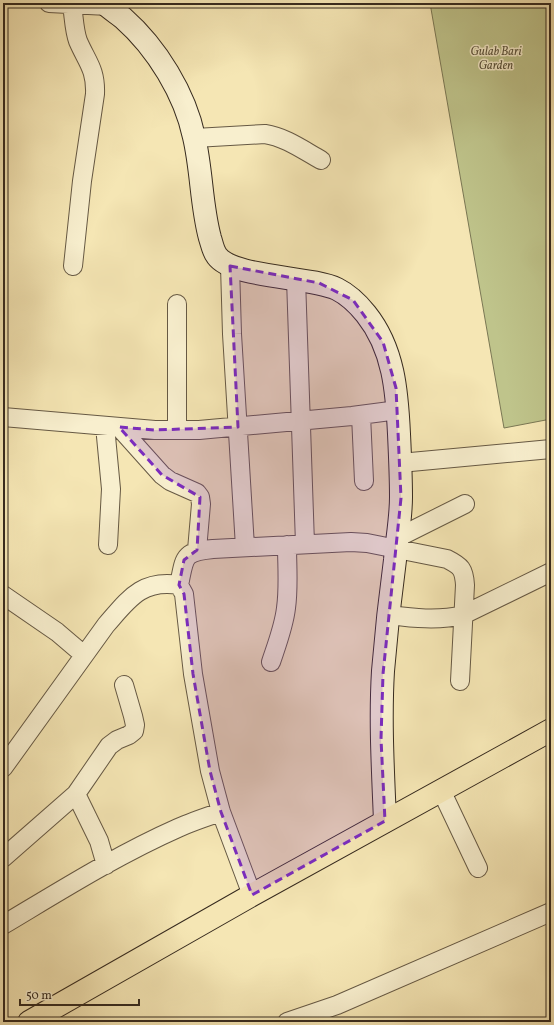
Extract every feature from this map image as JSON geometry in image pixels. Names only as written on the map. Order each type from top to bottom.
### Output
[{"type":"main road","points":[[29,1022],[252,895],[551,730]]},
{"type":"street","points":[[49,3],[106,5],[124,18],[164,66],[176,86],[186,109],[195,138],[206,222],[217,256],[223,262],[239,269],[319,283],[336,289],[353,300],[367,315],[383,342],[390,360],[396,388],[401,498],[383,674],[381,739],[385,821]]},
{"type":"street","points":[[72,4],[77,36],[93,71],[96,82],[82,181],[74,266]]},
{"type":"street","points":[[195,138],[265,134],[274,135],[321,160]]},
{"type":"street","points":[[230,266],[232,334],[245,547]]},
{"type":"street","points":[[296,279],[305,544]]},
{"type":"street","points":[[177,304],[177,430]]},
{"type":"street","points":[[3,417],[155,430],[199,430],[361,415],[398,410]]},
{"type":"street","points":[[361,415],[364,481]]},
{"type":"street","points":[[108,545],[112,427]]},
{"type":"street","points":[[112,427],[170,481],[197,493],[200,497],[201,504],[197,550]]},
{"type":"street","points":[[400,463],[551,449]]},
{"type":"street","points":[[397,543],[466,504]]},
{"type":"street","points":[[252,895],[220,812],[210,771],[193,674],[184,594],[178,584],[184,560],[189,554],[197,550],[351,542],[397,543],[448,559],[459,565],[464,574],[465,585],[460,681]]},
{"type":"street","points":[[271,662],[283,626],[286,607],[288,590],[287,545]]},
{"type":"street","points":[[388,615],[433,619],[450,618],[463,615],[551,572]]},
{"type":"street","points":[[3,768],[106,625],[123,606],[140,590],[156,584],[178,584]]},
{"type":"street","points":[[3,595],[57,632],[84,655]]},
{"type":"street","points":[[3,858],[76,794],[109,746],[134,731],[134,720],[124,685]]},
{"type":"street","points":[[441,790],[478,868]]},
{"type":"street","points":[[76,794],[98,841],[106,865]]},
{"type":"street","points":[[3,925],[106,865],[179,828],[220,812]]},
{"type":"street","points":[[287,1022],[313,1018],[551,912]]},
{"type":"highlighted area","points":[[230,266],[319,283],[353,300],[383,342],[396,388],[398,410],[401,498],[383,674],[381,739],[385,821],[252,895],[221,812],[210,771],[193,674],[184,594],[179,585],[184,560],[197,550],[200,497],[162,475],[119,427],[155,430],[238,427]]},
{"type":"green space","name":"Gulab Bari Garden","points":[[430,3],[551,3],[551,419],[504,428]]}]
